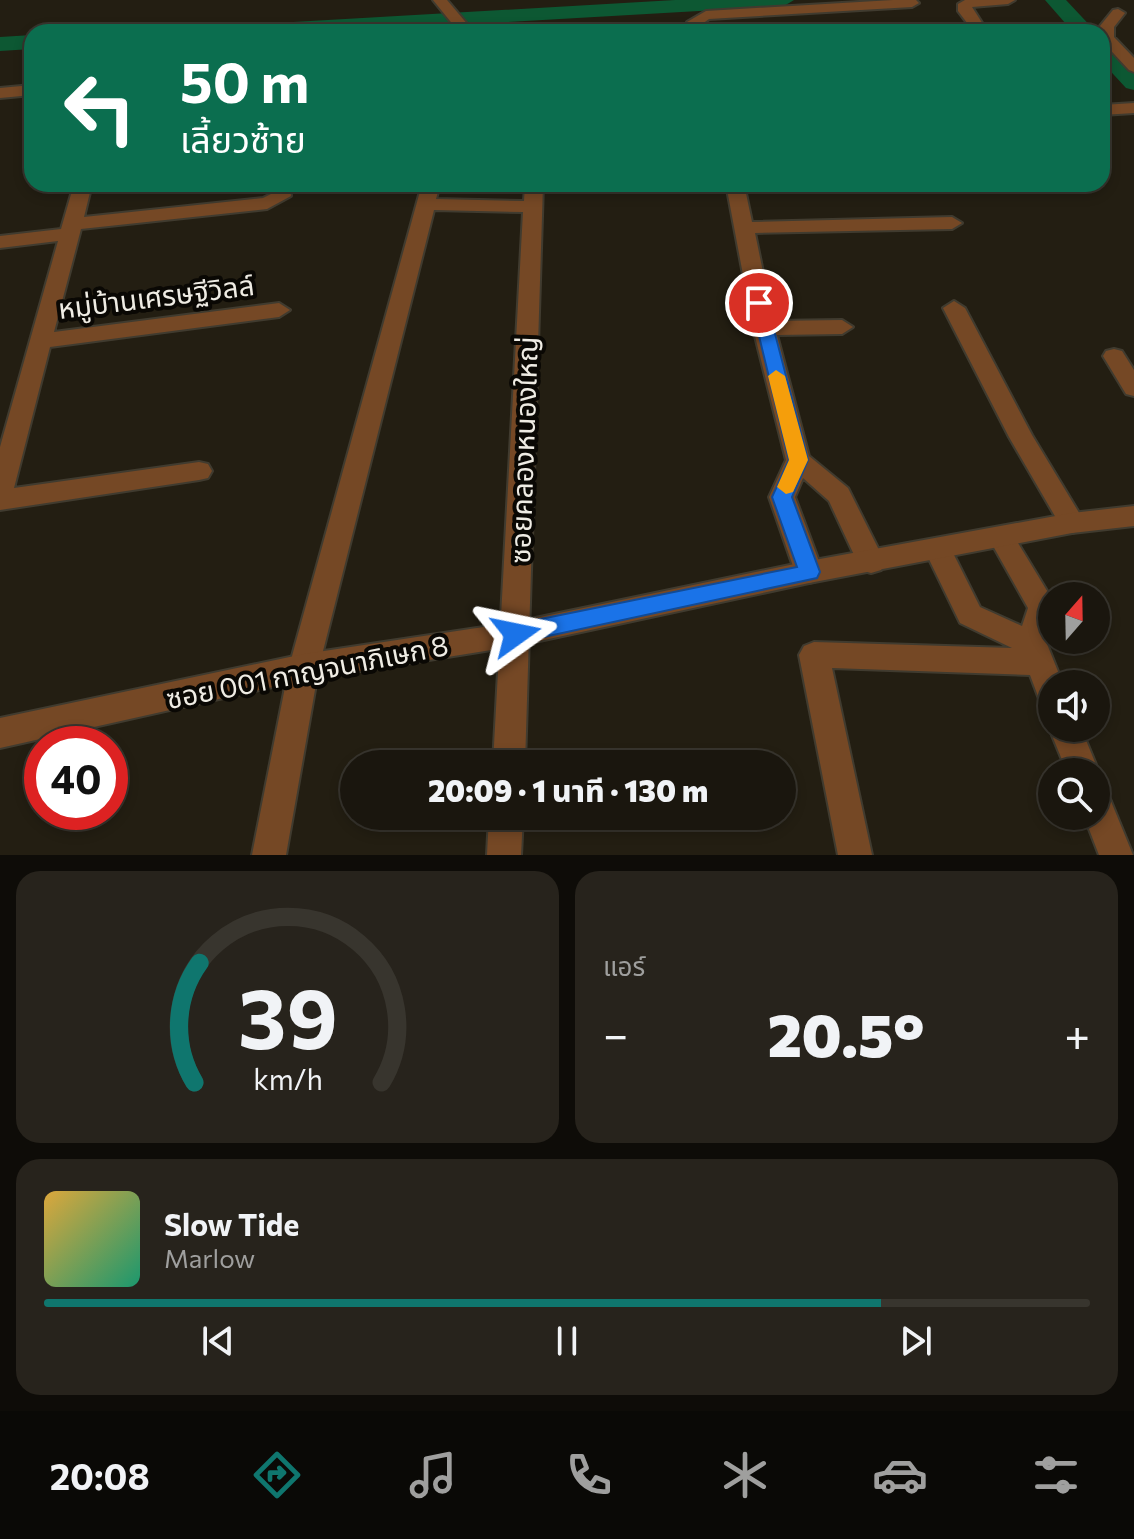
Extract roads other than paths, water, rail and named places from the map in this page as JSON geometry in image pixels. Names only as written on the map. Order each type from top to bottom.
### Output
[{"type":"street","points":[[975,24],[965,11],[965,4],[1008,0]]},
{"type":"street","points":[[440,1],[460,24]]},
{"type":"street","points":[[695,24],[706,15],[912,3]]},
{"type":"street","points":[[1109,24],[1118,13]]},
{"type":"street","points":[[1110,41],[1134,67]]},
{"type":"street","points":[[0,93],[24,91]]},
{"type":"street","points":[[1110,110],[1134,108]]},
{"type":"street","name":"หมู่บ้านเศรษฐีวิลล์","points":[[0,492],[81,192]]},
{"type":"street","points":[[0,242],[71,229],[267,203],[282,196],[282,192]]},
{"type":"street","points":[[736,192],[764,328],[798,460],[839,495],[871,562]]},
{"type":"street","points":[[269,855],[304,667],[428,194],[534,196]]},
{"type":"street","name":"ซอยคลองหนองใหญ่","points":[[510,750],[534,196]]},
{"type":"street","points":[[742,228],[952,223]]},
{"type":"street","points":[[954,308],[1021,437],[1072,523]]},
{"type":"street","name":"หมู่บ้านเศรษฐีวิลล์","points":[[41,341],[279,310]]},
{"type":"street","points":[[764,328],[842,327]]},
{"type":"street","points":[[1114,356],[1134,388]]},
{"type":"street","points":[[798,460],[782,497],[809,572]]},
{"type":"street","points":[[0,500],[199,471]]},
{"type":"street","name":"ซอย 001 กาญจนาภิเษก 8","points":[[0,733],[304,667],[516,634],[809,572],[1072,523],[1134,516]]},
{"type":"street","points":[[1001,537],[1042,607],[1036,653],[1043,670]]},
{"type":"street","points":[[937,549],[970,615],[1036,653]]},
{"type":"street","points":[[855,855],[814,655],[1036,653]]},
{"type":"street","points":[[504,855],[505,830]]},
{"type":"street","points":[[1106,830],[1116,855]]},
{"type":"waterway","points":[[364,24],[784,0]]},
{"type":"waterway","points":[[1055,0],[1078,24]]},
{"type":"waterway","points":[[0,44],[24,42]]},
{"type":"waterway","points":[[1110,58],[1134,83]]}]
